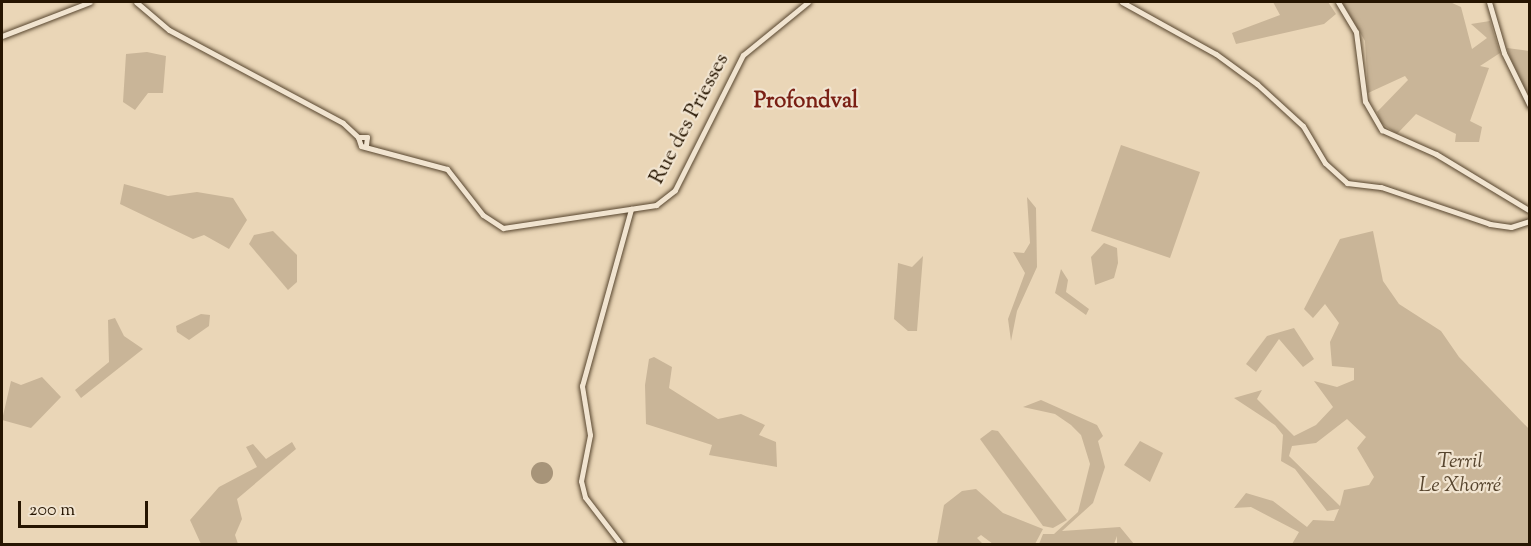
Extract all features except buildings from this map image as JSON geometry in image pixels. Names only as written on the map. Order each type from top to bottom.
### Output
[{"type":"street","points":[[2,36],[90,2]]},
{"type":"street","name":"Rue des Priesses","points":[[136,2],[169,30],[324,112],[358,137],[367,137],[366,145],[447,169],[483,215],[503,228],[631,209],[666,200],[743,55],[808,2]]},
{"type":"street","points":[[1122,2],[1216,54],[1257,84],[1303,126],[1325,163],[1347,183],[1381,187],[1490,224],[1510,227],[1530,221]]},
{"type":"street","points":[[1338,2],[1356,32],[1365,101],[1382,130],[1436,154],[1530,211]]},
{"type":"street","points":[[1489,2],[1504,53],[1530,106]]},
{"type":"street","points":[[621,544],[585,497],[581,482],[591,435],[582,386],[631,209]]},
{"type":"green space","points":[[1273,2],[1328,2],[1336,14],[1324,24],[1236,44],[1232,33],[1280,15]]},
{"type":"green space","points":[[1342,2],[1450,2],[1461,7],[1472,49],[1487,38],[1471,24],[1490,21],[1500,53],[1480,66],[1489,68],[1470,121],[1482,127],[1479,142],[1455,142],[1456,134],[1416,114],[1397,134],[1381,123],[1377,112],[1408,80],[1405,76],[1368,93],[1365,41]]},
{"type":"green space","points":[[1507,48],[1529,51],[1529,96],[1511,60]]},
{"type":"green space","points":[[147,52],[166,56],[163,93],[148,93],[135,110],[123,102],[126,54]]},
{"type":"green space","points":[[1121,145],[1200,172],[1170,258],[1091,231]]},
{"type":"green space","points":[[124,184],[168,196],[197,192],[233,198],[247,220],[229,249],[204,235],[193,239],[120,204]]},
{"type":"green space","points":[[1027,197],[1036,208],[1037,267],[1017,311],[1011,341],[1008,319],[1025,273],[1013,252],[1024,253],[1030,243]]},
{"type":"green space","points":[[273,231],[297,255],[297,282],[288,290],[249,244],[254,235]]},
{"type":"green space","name":"Terril Le Xhorré","points":[[1373,231],[1383,281],[1399,304],[1441,331],[1459,357],[1529,429],[1529,544],[1292,544],[1299,532],[1251,507],[1234,508],[1246,493],[1273,501],[1307,527],[1313,520],[1334,521],[1339,509],[1327,511],[1295,469],[1281,461],[1283,435],[1275,425],[1234,398],[1262,390],[1257,399],[1294,436],[1316,425],[1333,407],[1314,381],[1337,387],[1354,380],[1354,368],[1332,366],[1330,342],[1339,323],[1325,304],[1313,318],[1304,309],[1340,239]],"holes":[[[1347,419],[1366,437],[1357,448],[1374,477],[1369,485],[1344,490],[1340,506],[1289,456],[1292,446],[1316,443]]]},
{"type":"green space","points":[[1104,243],[1117,248],[1118,263],[1114,278],[1095,285],[1091,257]]},
{"type":"green space","points":[[923,256],[917,331],[908,331],[894,319],[898,263],[912,267]]},
{"type":"green space","points":[[1061,269],[1068,280],[1066,292],[1089,309],[1086,315],[1055,293]]},
{"type":"green space","points":[[201,314],[210,315],[209,326],[189,340],[177,332],[176,326]]},
{"type":"green space","points":[[115,318],[124,336],[143,349],[81,398],[75,390],[109,362],[108,320]]},
{"type":"green space","points":[[1294,328],[1314,359],[1303,367],[1279,339],[1256,372],[1246,364],[1267,336]]},
{"type":"green space","points":[[654,357],[672,367],[669,388],[718,419],[741,414],[765,425],[759,435],[776,442],[777,467],[709,455],[712,445],[646,424],[645,385],[649,359]]},
{"type":"green space","points":[[42,377],[61,397],[31,428],[2,420],[11,381],[21,385]]},
{"type":"green space","points":[[1041,400],[1097,425],[1103,436],[1098,441],[1105,467],[1093,503],[1062,531],[1120,527],[1134,544],[1117,544],[1117,536],[1114,544],[1039,544],[1043,534],[1054,534],[1078,512],[1090,464],[1081,435],[1071,425],[1055,414],[1023,407]]},
{"type":"green space","points":[[992,430],[998,431],[1067,520],[1053,528],[1043,526],[980,439]]},
{"type":"green space","points":[[1140,441],[1163,453],[1150,482],[1124,465]]},
{"type":"green space","points":[[292,442],[296,449],[237,499],[242,519],[235,535],[238,544],[201,544],[190,520],[219,487],[257,467],[246,447],[253,444],[266,459]]},
{"type":"green space","points":[[976,489],[1003,513],[1043,529],[1035,544],[993,544],[981,535],[977,538],[983,544],[937,544],[944,505],[962,491]]},
{"type":"shaded area","points":[[542,462],[550,465],[553,473],[550,481],[542,484],[534,481],[531,473],[534,465]]},
{"type":"district","name":"Profondval","points":[[806,103]]}]
